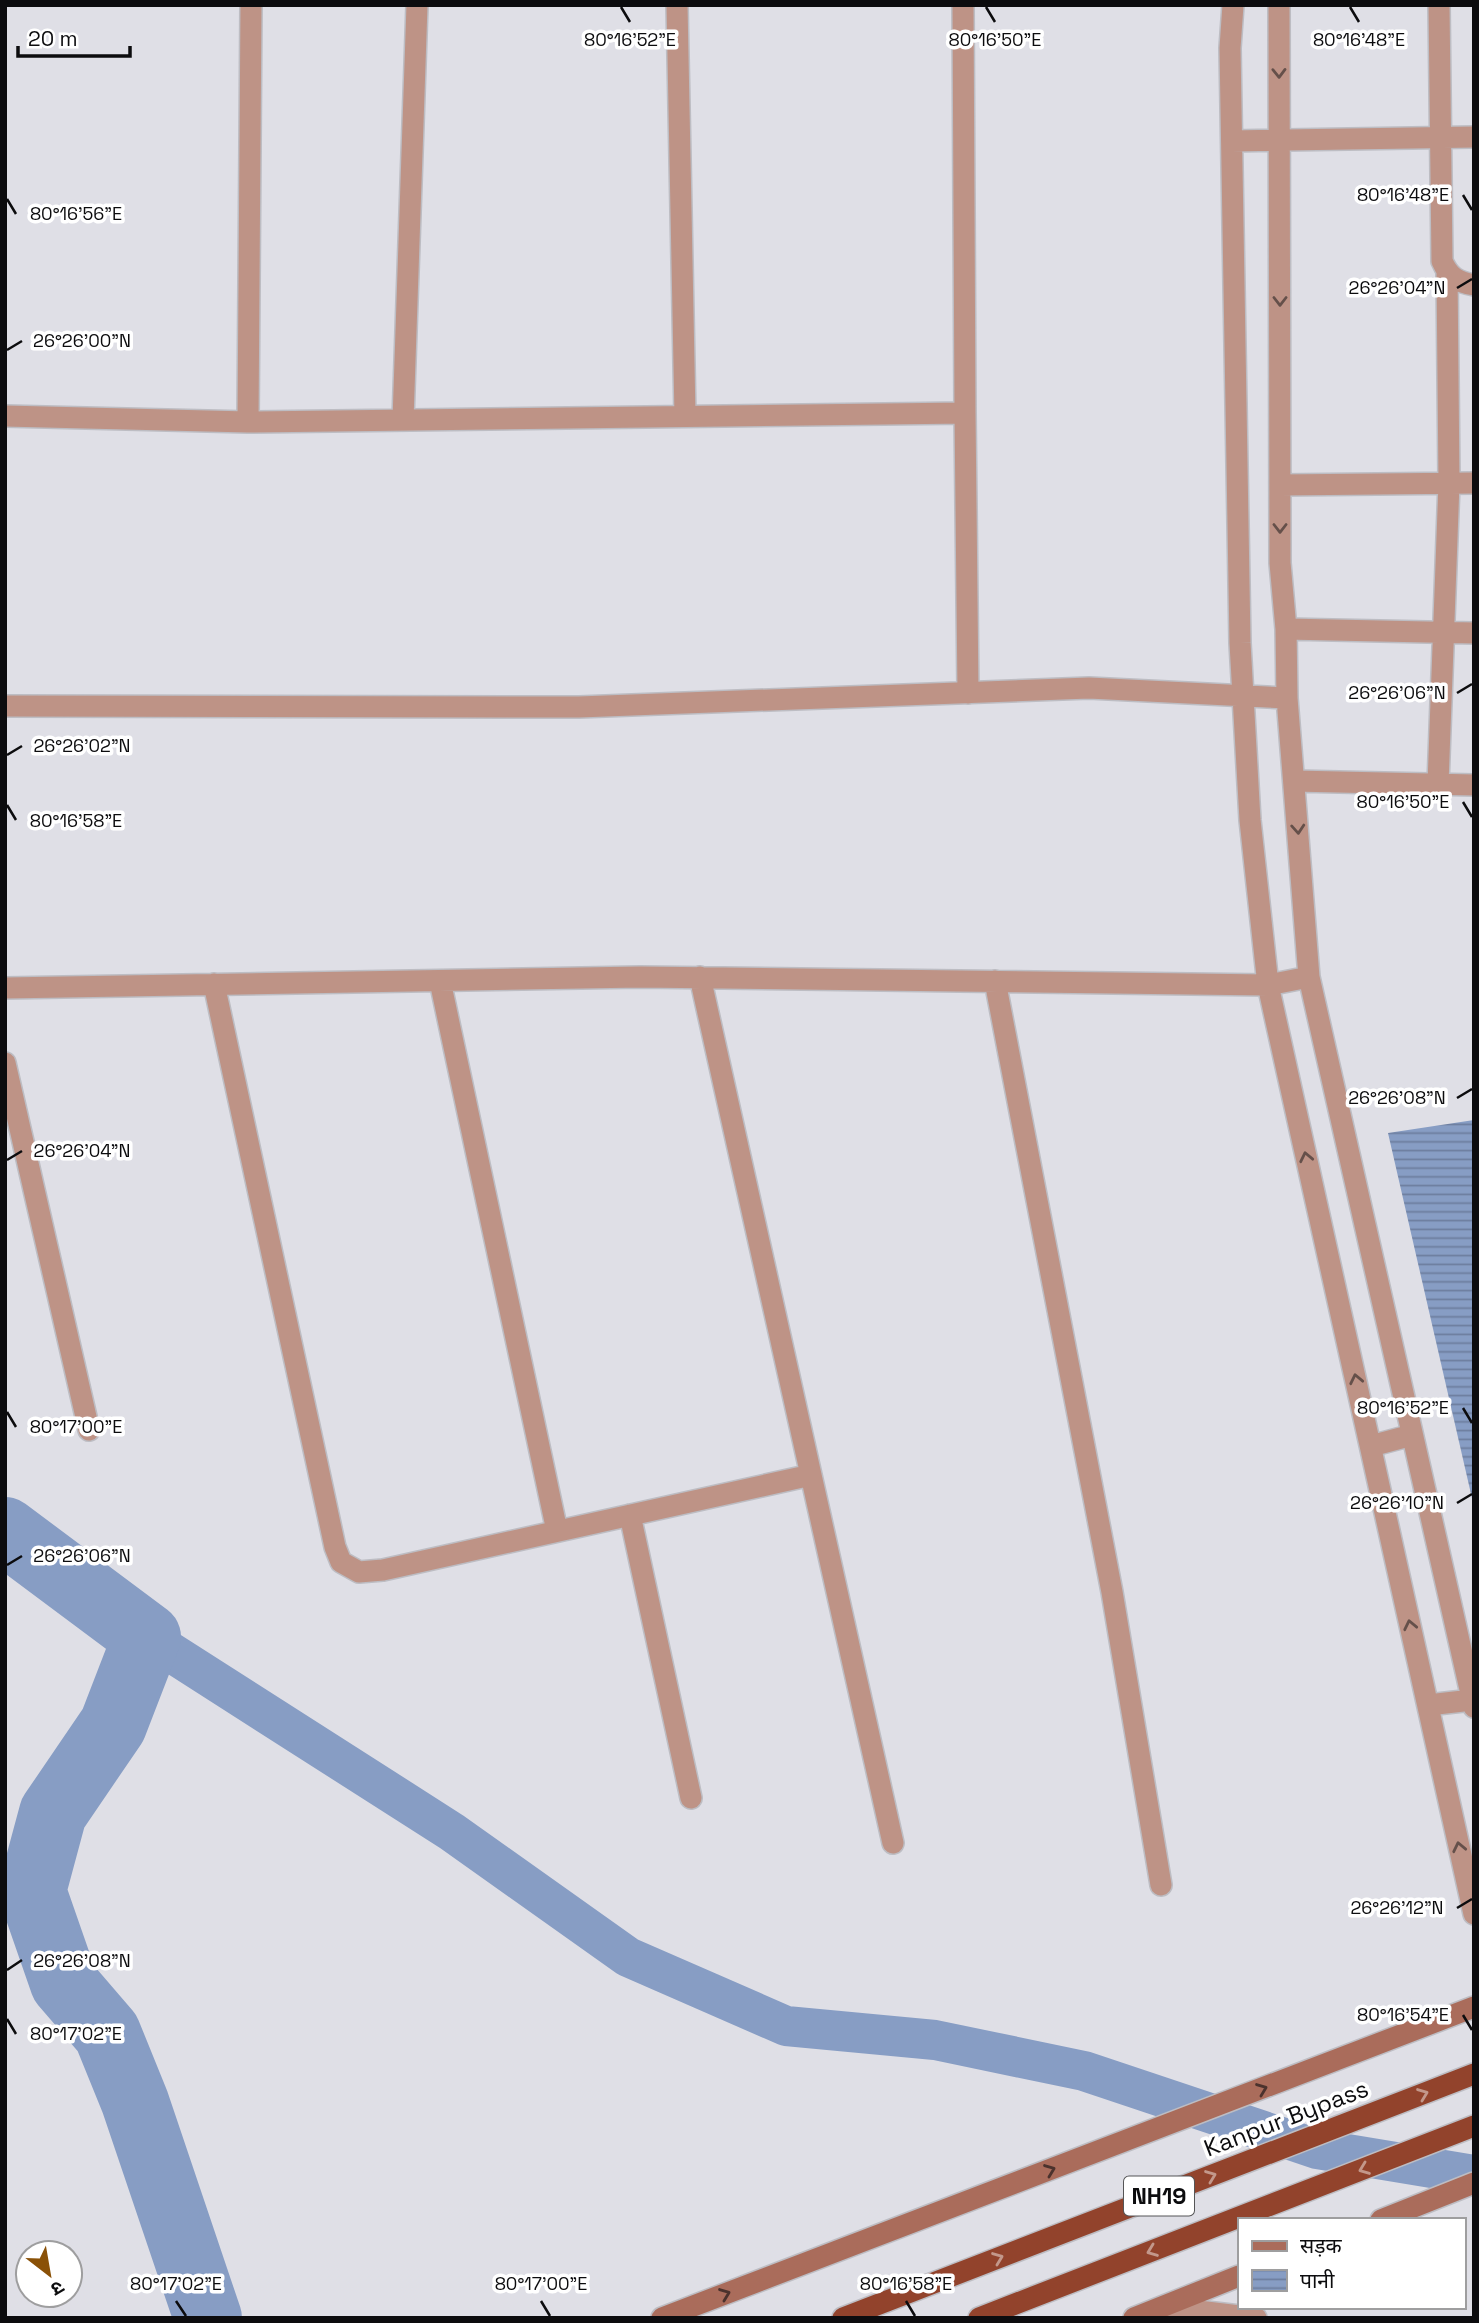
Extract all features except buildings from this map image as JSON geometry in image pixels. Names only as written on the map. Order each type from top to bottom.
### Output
[{"type":"highway","name":"Kanpur Bypass","points":[[843,2318],[1474,2074]]},
{"type":"highway","name":"NH19","points":[[979,2318],[1474,2126]]},
{"type":"main road","points":[[662,2318],[1474,2007]]},
{"type":"main road","points":[[1386,2218],[1474,2183]]},
{"type":"main road","points":[[1134,2318],[1238,2276]]},
{"type":"street","points":[[248,422],[251,5]]},
{"type":"street","points":[[403,420],[417,5]]},
{"type":"street","points":[[677,5],[685,416]]},
{"type":"street","points":[[963,5],[968,693]]},
{"type":"street","points":[[1233,5],[1230,48],[1242,696],[1250,820],[1268,985],[1474,1914]]},
{"type":"street","points":[[1279,5],[1280,562],[1286,629],[1287,698],[1309,977],[1473,1703],[1427,1705]]},
{"type":"street","points":[[1439,5],[1442,261],[1447,272],[1458,282],[1474,285]]},
{"type":"street","points":[[1232,141],[1474,137]]},
{"type":"street","points":[[1438,784],[1441,632],[1449,483],[1447,272]]},
{"type":"street","points":[[5,416],[248,422],[965,413]]},
{"type":"street","points":[[1280,485],[1474,483]]},
{"type":"street","points":[[1286,629],[1474,633]]},
{"type":"street","points":[[5,706],[579,707],[1089,688],[1287,698]]},
{"type":"street","points":[[1294,781],[1474,785]]},
{"type":"street","points":[[5,988],[700,978],[1268,985],[1309,977]]},
{"type":"street","points":[[700,978],[893,1843]]},
{"type":"street","points":[[440,981],[557,1531]]},
{"type":"street","points":[[995,981],[1112,1592],[1161,1885]]},
{"type":"street","points":[[214,985],[332,1534],[341,1562],[359,1572],[383,1570],[811,1475]]},
{"type":"street","points":[[5,1063],[89,1430]]},
{"type":"street","points":[[1370,1447],[1412,1435]]},
{"type":"street","points":[[630,1515],[691,1798]]},
{"type":"street","points":[[1165,2307],[1256,2318]]},
{"type":"water","points":[[1474,1120],[1474,1507],[1388,1133]]},
{"type":"waterway","points":[[5,1531],[147,1637],[113,1725],[53,1813],[32,1891],[64,1983],[107,2033],[135,2102],[208,2318]]},
{"type":"waterway","points":[[147,1637],[452,1832],[628,1957],[786,2026],[935,2040],[1084,2071],[1317,2149],[1474,2175]]}]
